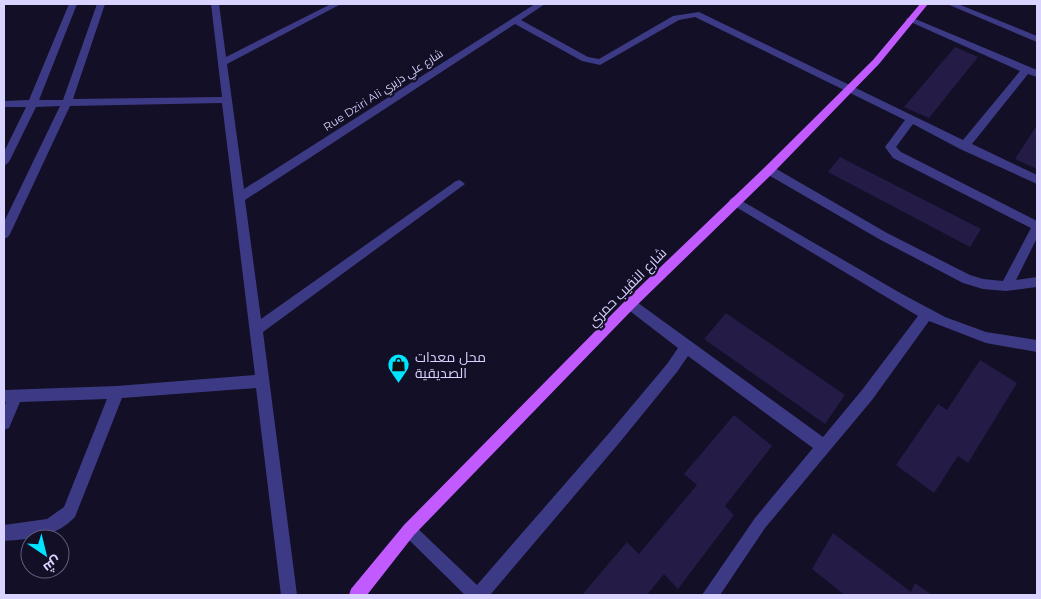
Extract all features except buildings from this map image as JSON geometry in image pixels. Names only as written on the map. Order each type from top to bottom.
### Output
[{"type":"main road","name":"شارع النقيب حمري","points":[[357,595],[409,530],[630,304],[769,170],[876,62],[924,4]]},
{"type":"street","points":[[4,162],[32,104],[73,4]]},
{"type":"street","points":[[4,234],[7,220],[67,102],[102,4]]},
{"type":"street","points":[[215,4],[289,595]]},
{"type":"street","points":[[222,62],[337,4]]},
{"type":"street","name":"Rue Dziri Ali شارع علي دزيري","points":[[239,198],[541,4]]},
{"type":"street","points":[[951,4],[1037,39]]},
{"type":"street","points":[[514,20],[585,59],[600,62],[676,18],[696,14],[1037,180]]},
{"type":"street","points":[[910,20],[1037,74]]},
{"type":"street","points":[[964,146],[1026,70]]},
{"type":"street","points":[[4,104],[226,100]]},
{"type":"street","points":[[911,120],[890,146],[898,155],[1037,226],[1006,286]]},
{"type":"street","points":[[769,170],[883,236],[967,279],[983,284],[1006,286],[1037,282]]},
{"type":"street","points":[[255,330],[460,184]]},
{"type":"street","points":[[735,201],[926,315],[978,336],[1009,344],[1037,346]]},
{"type":"street","points":[[630,304],[824,447]]},
{"type":"street","points":[[710,595],[760,523],[866,395],[926,315]]},
{"type":"street","points":[[409,530],[477,595],[615,438],[672,368],[686,347]]},
{"type":"street","points":[[4,423],[10,395],[117,392],[261,380]]},
{"type":"street","points":[[4,533],[45,529],[57,524],[70,512],[117,392]]},
{"type":"place","name":"محل معدات الصديقية","points":[[399,384]]}]
